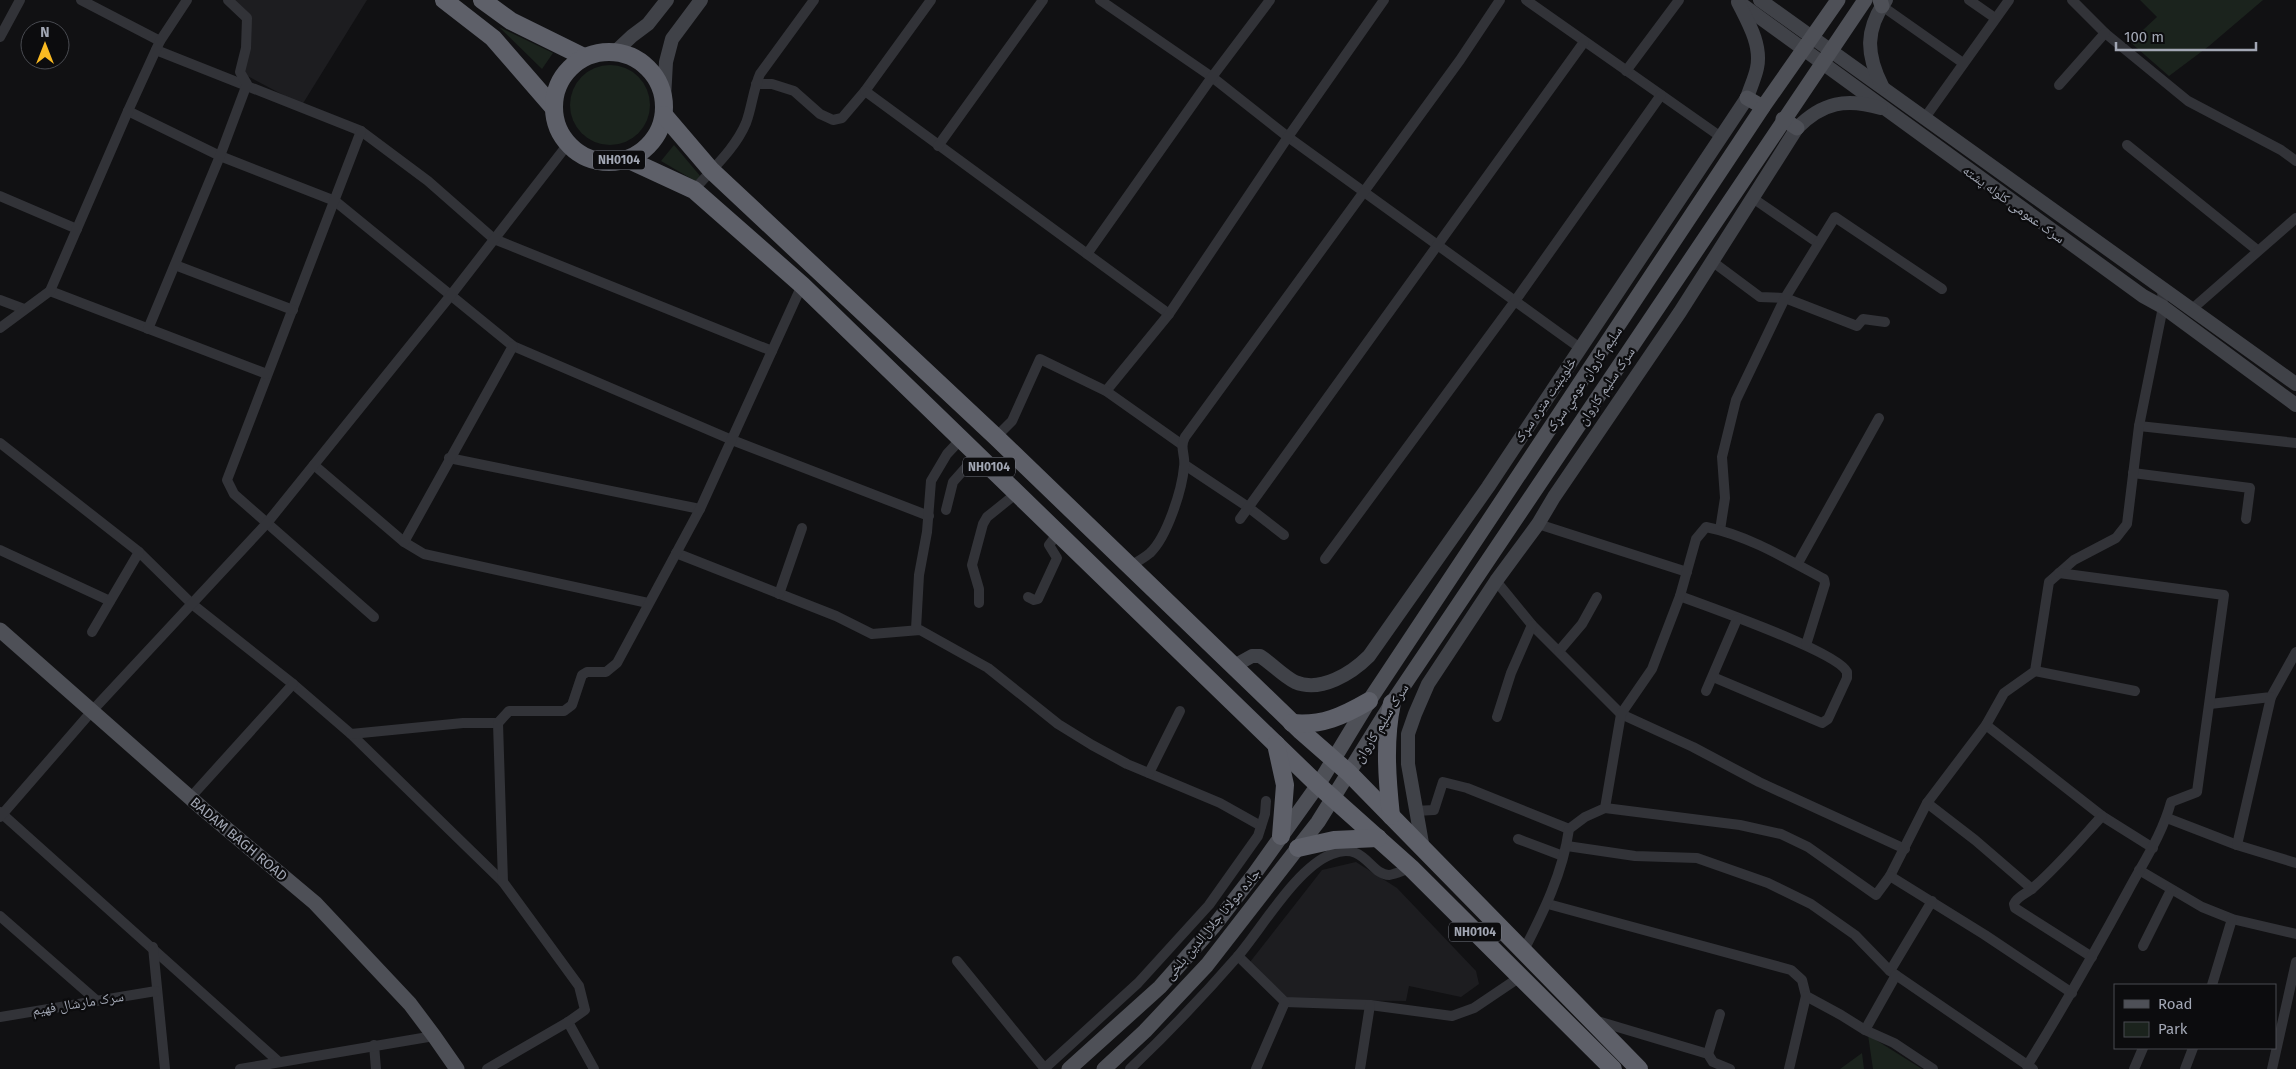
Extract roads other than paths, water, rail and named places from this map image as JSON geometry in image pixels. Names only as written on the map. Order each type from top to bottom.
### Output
[{"type":"highway","name":"NH0104","points":[[444,0],[493,38],[553,107]]},
{"type":"highway","points":[[482,0],[511,21],[584,57]]},
{"type":"highway","name":"NH0104","points":[[664,106],[658,134],[645,149],[627,159],[606,162],[585,157],[568,144],[557,127],[553,107],[560,81],[567,70],[584,57],[599,52],[616,51],[639,59],[656,76],[664,106],[711,170],[996,438],[1292,722],[1349,773],[1639,1069]]},
{"type":"highway","name":"NH0104","points":[[627,159],[694,190],[802,285],[1318,785],[1411,868],[1613,1069]]},
{"type":"highway","points":[[1292,722],[1309,724],[1332,720],[1369,701]]},
{"type":"highway","points":[[1392,703],[1386,741],[1392,816]]},
{"type":"highway","points":[[1276,743],[1285,785],[1282,836]]},
{"type":"highway","points":[[1298,848],[1334,840],[1378,838]]},
{"type":"main road","name":"سلیم کاروان عومي سړک","points":[[1333,760],[1369,701],[1763,107],[1838,0]]},
{"type":"main road","name":"سرک سلیم کاروان","points":[[1349,773],[1392,703],[1783,119],[1865,0]]},
{"type":"main road","points":[[1747,98],[1763,107]]},
{"type":"main road","points":[[1783,119],[1797,128]]},
{"type":"main road","name":"BADAM BAGH ROAD","points":[[0,630],[190,798],[315,903],[410,1004],[457,1069]]},
{"type":"main road","name":"جاده مولانا جلال‌الدین بلخی","points":[[1069,1069],[1160,987],[1214,926],[1282,836],[1333,760]]},
{"type":"main road","name":"جاده مولانا جلال‌الدین بلخی","points":[[1104,1069],[1145,1031],[1207,965],[1298,848],[1334,798],[1349,773]]},
{"type":"street","points":[[0,37],[20,0]]},
{"type":"street","points":[[81,0],[158,45],[362,131],[428,181],[494,239],[772,351]]},
{"type":"street","points":[[0,328],[50,291],[158,45],[187,0]]},
{"type":"street","points":[[228,0],[247,18],[246,48],[240,72],[247,84]]},
{"type":"street","points":[[616,51],[648,24],[667,0]]},
{"type":"street","points":[[664,106],[666,62],[672,39],[701,0]]},
{"type":"street","points":[[694,190],[736,142],[752,109],[756,84],[760,74],[814,0]]},
{"type":"street","points":[[756,84],[772,84],[794,92],[820,114],[833,120],[842,118],[865,91],[931,0]]},
{"type":"street","points":[[938,146],[1043,0]]},
{"type":"street","points":[[1100,0],[1212,77],[1288,137],[1580,348]]},
{"type":"street","points":[[1087,254],[1212,77],[1270,0]]},
{"type":"street","points":[[1106,391],[1169,314],[1288,137],[1384,0]]},
{"type":"street","points":[[1181,444],[1364,192],[1500,0]]},
{"type":"street","points":[[1526,0],[1721,137]]},
{"type":"street","points":[[1626,71],[1679,0]]},
{"type":"street","name":"سرک عمومی کلوله پشته","points":[[1760,0],[1808,43],[1827,57],[1881,108],[2143,296],[2163,307],[2296,404]]},
{"type":"street","points":[[1969,0],[1996,18]]},
{"type":"street","points":[[1924,119],[2009,0]]},
{"type":"street","points":[[2072,0],[2105,33],[2188,101],[2281,150],[2296,161]]},
{"type":"street","name":"سرک عمومی کلوله پشته","points":[[1736,1],[1808,43]]},
{"type":"street","name":"څلویښت متره سړک","points":[[1234,666],[1252,656],[1260,656],[1295,682],[1313,684],[1346,675],[1357,668],[1369,656],[1488,487],[1747,98],[1758,67],[1757,50],[1754,34],[1736,1]]},
{"type":"street","points":[[1884,89],[1873,67],[1870,55],[1870,32],[1883,2],[1963,63]]},
{"type":"street","points":[[2059,85],[2105,33]]},
{"type":"street","points":[[1240,519],[1439,246],[1584,42]]},
{"type":"street","name":"سرک عمومی کلوله پشته","points":[[1827,57],[1884,89],[2296,384]]},
{"type":"street","points":[[148,329],[220,156],[247,84]]},
{"type":"street","points":[[865,91],[1169,314]]},
{"type":"street","points":[[1326,559],[1661,95]]},
{"type":"street","points":[[1423,849],[1408,764],[1408,734],[1428,684],[1496,581],[1538,524],[1554,497],[1713,262],[1797,128],[1808,117],[1831,105],[1844,102],[1862,102],[1881,108]]},
{"type":"street","points":[[128,111],[220,156],[335,201],[513,346],[732,440],[929,516]]},
{"type":"street","points":[[362,131],[227,480],[234,494],[374,617]]},
{"type":"street","points":[[279,1062],[153,947],[1,814],[92,711],[266,523],[451,294],[568,144]]},
{"type":"street","points":[[2127,145],[2257,250]]},
{"type":"street","points":[[0,196],[77,229]]},
{"type":"street","points":[[1754,199],[1818,243]]},
{"type":"street","points":[[1720,530],[1725,498],[1722,457],[1736,400],[1785,298],[1835,217],[1942,289]]},
{"type":"street","points":[[2191,310],[2257,250],[2296,218]]},
{"type":"street","points":[[1713,262],[1760,297],[1785,298],[1857,326],[1863,318],[1885,322]]},
{"type":"street","points":[[175,265],[293,310]]},
{"type":"street","points":[[503,882],[498,723],[509,711],[564,711],[572,705],[582,675],[587,672],[606,672],[613,669],[700,509],[802,285]]},
{"type":"street","points":[[1523,952],[1548,904],[1565,851],[1569,829],[1585,817],[1605,808],[1740,825],[1781,834],[1808,847],[1876,895],[1890,876],[1927,804],[1986,725],[2004,693],[2035,671],[2049,582],[2074,560],[2116,538],[2127,524],[2139,426],[2163,307],[2162,289]]},
{"type":"street","points":[[50,291],[267,374]]},
{"type":"street","points":[[0,300],[24,309]]},
{"type":"street","points":[[404,542],[513,346]]},
{"type":"street","points":[[996,438],[1012,421],[1040,359],[1106,391],[1181,444],[1185,465],[1179,496],[1156,545],[1150,553],[1130,566]]},
{"type":"street","points":[[1798,563],[1879,418]]},
{"type":"street","points":[[2139,426],[2296,443]]},
{"type":"street","points":[[916,629],[918,575],[929,516],[933,475],[947,454],[961,439]]},
{"type":"street","points":[[0,443],[139,552],[192,604],[293,684],[351,734],[503,882],[579,986],[585,1010],[568,1022],[487,1069]]},
{"type":"street","points":[[946,510],[953,482],[977,455]]},
{"type":"street","points":[[449,458],[700,509]]},
{"type":"street","points":[[314,465],[404,542],[424,554],[648,603]]},
{"type":"street","points":[[1185,465],[1284,535]]},
{"type":"street","points":[[2133,473],[2250,488],[2246,518]]},
{"type":"street","points":[[979,602],[979,589],[972,565],[983,524],[987,517],[1017,493]]},
{"type":"street","points":[[1538,524],[1687,572]]},
{"type":"street","points":[[1605,808],[1620,714],[1652,669],[1680,596],[1696,539],[1701,530],[1706,527],[1720,530],[1798,563],[1824,579],[1825,584],[1806,645]]},
{"type":"street","points":[[779,594],[802,528]]},
{"type":"street","points":[[1028,597],[1034,600],[1038,599],[1057,558],[1049,546],[1058,533]]},
{"type":"street","points":[[0,550],[110,601]]},
{"type":"street","points":[[92,632],[139,552]]},
{"type":"street","points":[[676,553],[852,622],[872,634],[916,629],[988,668],[1058,724],[1084,740],[1127,764],[1220,804],[1261,826]]},
{"type":"street","points":[[1518,839],[1565,851],[1697,858],[1768,883],[1811,904],[1855,935],[1893,973],[2030,1067],[2153,848],[2167,818],[2171,802],[2197,792],[2224,595],[2059,573]]},
{"type":"street","points":[[1496,581],[1532,625],[1620,714],[1669,735],[1759,782],[1904,849]]},
{"type":"street","points":[[1680,596],[1806,645],[1839,663],[1847,672],[1847,678],[1828,719],[1822,723],[1713,677]]},
{"type":"street","points":[[1559,651],[1582,624],[1598,597]]},
{"type":"street","points":[[1706,691],[1737,619]]},
{"type":"street","points":[[1497,717],[1510,673],[1532,625]]},
{"type":"street","points":[[2236,845],[2271,697],[2296,652]]},
{"type":"street","points":[[2035,671],[2135,691]]},
{"type":"street","points":[[190,798],[293,684]]},
{"type":"street","points":[[2210,704],[2271,697]]},
{"type":"street","points":[[1149,773],[1180,711]]},
{"type":"street","points":[[351,734],[463,723],[498,723]]},
{"type":"street","points":[[1986,725],[2102,816],[2153,848]]},
{"type":"street","points":[[1415,811],[1434,810],[1443,782],[1467,788],[1569,829]]},
{"type":"street","points":[[958,960],[1044,1069],[1138,982],[1209,905],[1241,863],[1258,836],[1265,814],[1266,801]]},
{"type":"street","points":[[1927,804],[1975,840],[2032,889]]},
{"type":"street","points":[[2092,957],[2015,908],[2014,904],[2016,900],[2032,889],[2062,861],[2102,816]]},
{"type":"street","points":[[2167,818],[2236,845],[2296,863]]},
{"type":"street","points":[[1130,1069],[1238,956],[1287,892],[1317,862],[1340,851],[1350,851],[1366,858],[1379,871],[1385,874],[1390,875],[1411,868]]},
{"type":"street","points":[[2139,870],[2202,907],[2232,919],[2296,934]]},
{"type":"street","points":[[1890,876],[1932,901],[2072,994]]},
{"type":"street","points":[[1273,879],[1287,892]]},
{"type":"street","points":[[2143,946],[2171,890]]},
{"type":"street","points":[[1865,1030],[1932,901]]},
{"type":"street","points":[[1548,904],[1791,970],[1802,980],[1806,996],[1789,1069]]},
{"type":"street","points":[[0,916],[96,1000]]},
{"type":"street","points":[[2212,984],[2232,919]]},
{"type":"street","points":[[153,947],[165,1069]]},
{"type":"street","points":[[1238,956],[1285,1002],[1370,1005],[1452,1016],[1474,1008],[1520,977]]},
{"type":"street","points":[[2272,1069],[2296,962]]},
{"type":"street","name":"سرک مارشال فهیم","points":[[0,1016],[156,991]]},
{"type":"street","points":[[1806,996],[1865,1030],[1894,1043],[1933,1069]]},
{"type":"street","points":[[1256,1069],[1285,1002]]},
{"type":"street","points":[[1360,1069],[1370,1005]]},
{"type":"street","points":[[1710,1062],[1720,1014]]},
{"type":"street","points":[[1590,1019],[1730,1069]]},
{"type":"street","points":[[568,1022],[594,1069]]},
{"type":"street","points":[[240,1069],[434,1036]]},
{"type":"street","points":[[374,1045],[376,1069]]},
{"type":"street","points":[[2134,1069],[2144,1049]]},
{"type":"street","points":[[2185,1069],[2192,1049]]}]
